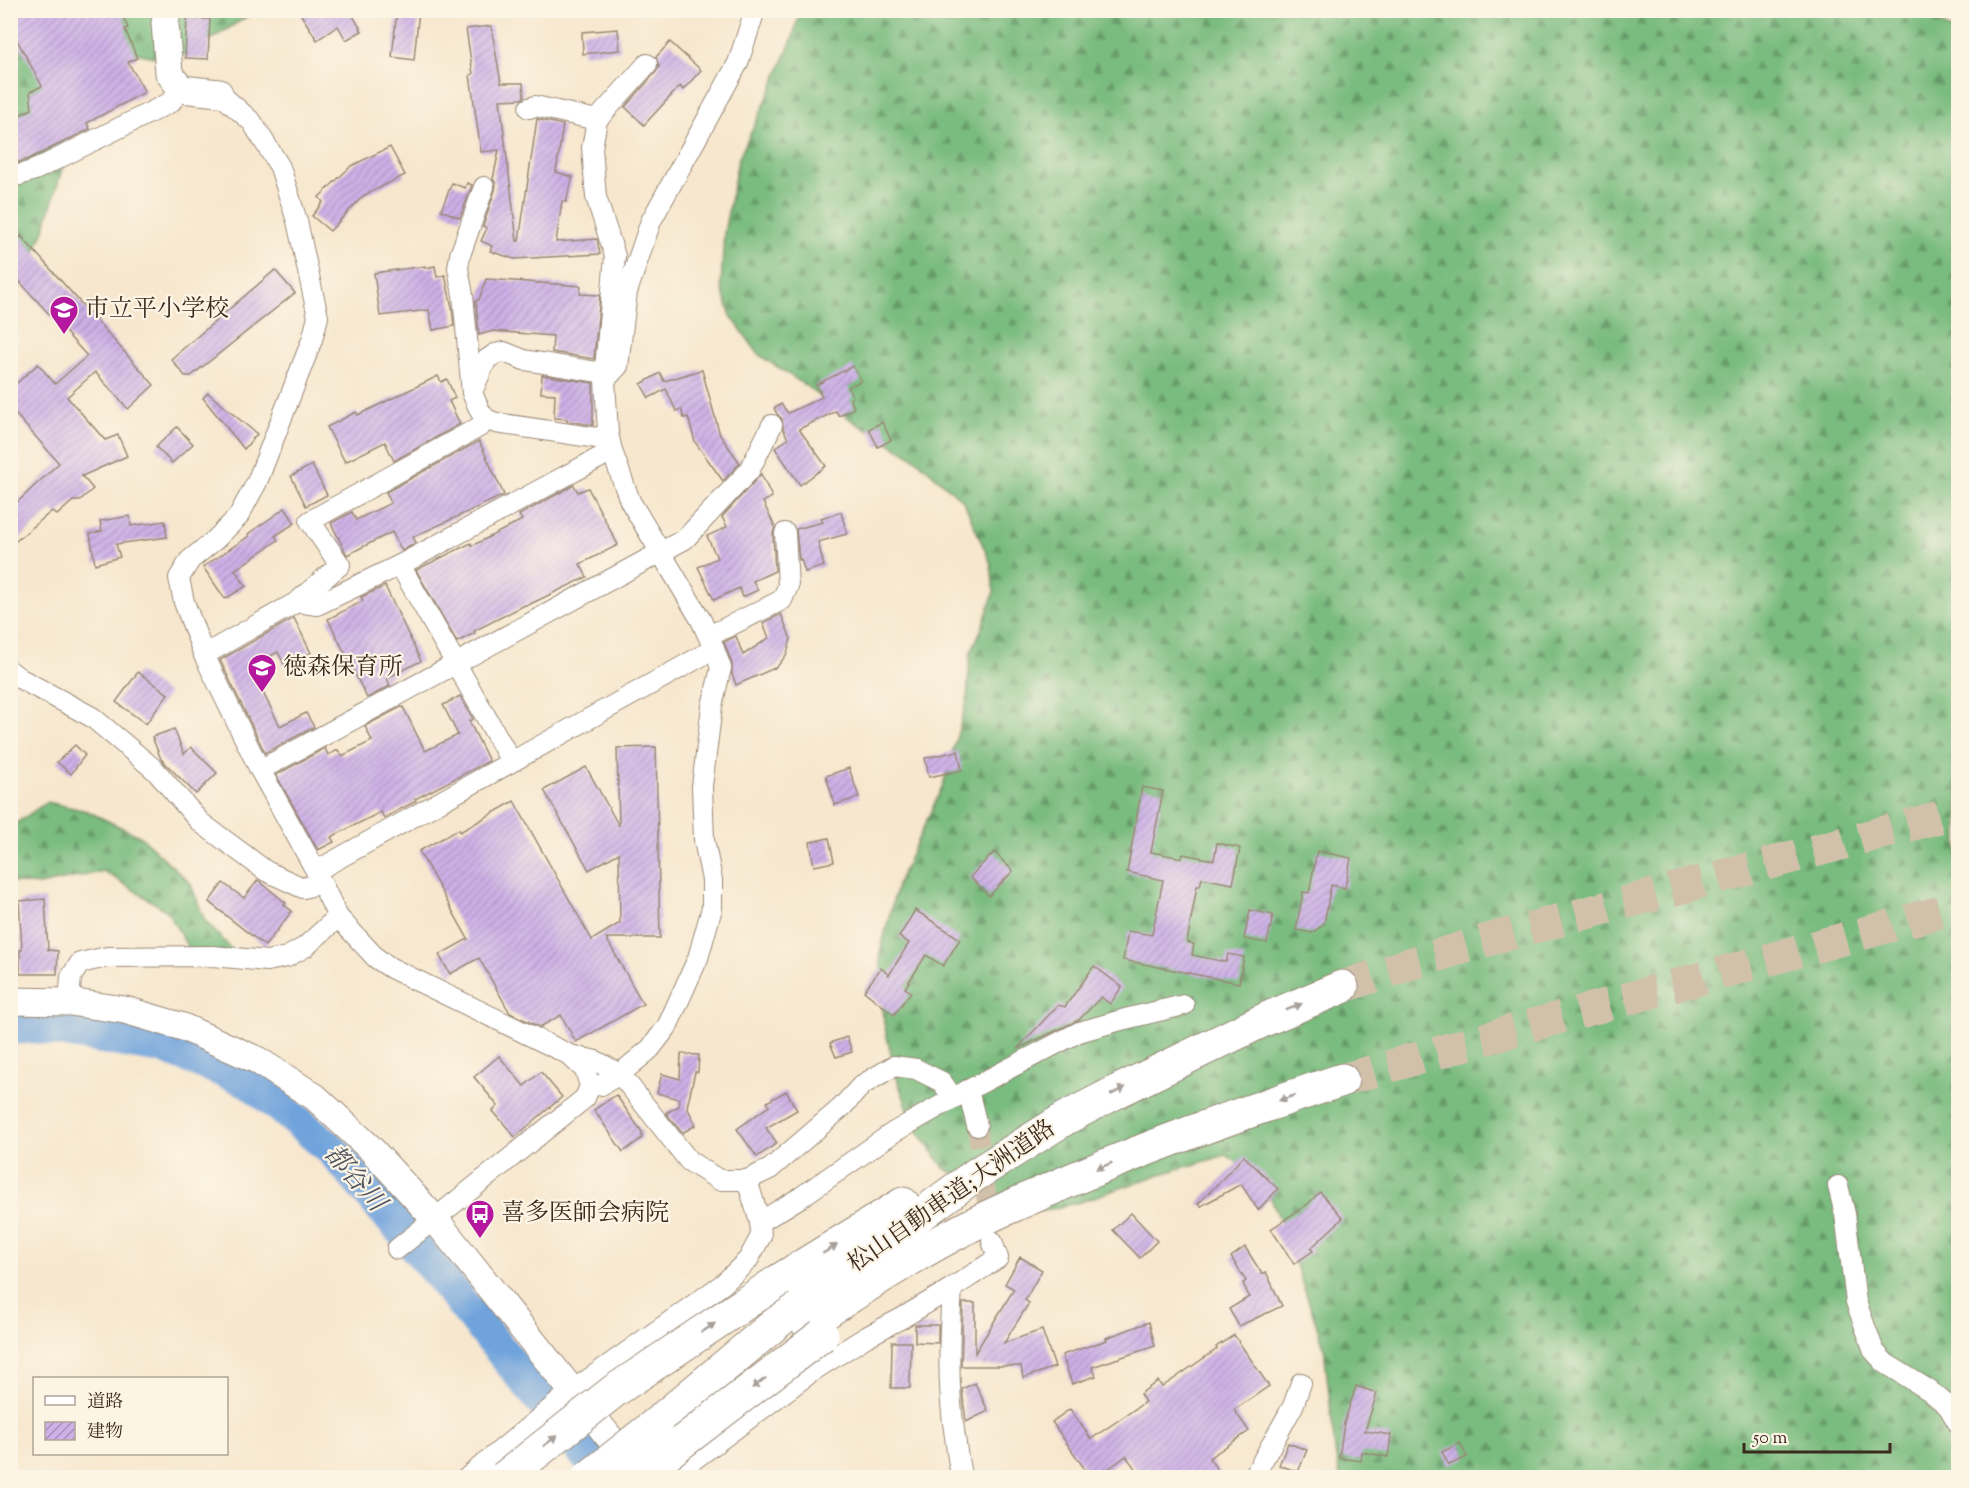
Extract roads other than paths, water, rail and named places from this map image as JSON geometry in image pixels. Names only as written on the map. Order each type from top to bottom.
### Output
[{"type":"highway","name":"松山自動車道;大洲道路","points":[[803,1310],[982,1154],[1066,1118],[1266,1019],[1342,987]]},
{"type":"highway","name":"松山自動車道;大洲道路","points":[[803,1310],[919,1269],[1031,1197],[1155,1145],[1241,1113],[1342,1080]]},
{"type":"highway","points":[[588,1478],[803,1310]]},
{"type":"highway","points":[[504,1478],[614,1391],[803,1310]]},
{"type":"highway","points":[[635,1478],[803,1310]]},
{"type":"street","points":[[167,10],[165,23],[170,73],[181,89],[219,93],[252,122],[280,167],[297,221],[318,317],[312,340],[257,482],[237,517],[216,539],[190,560],[179,578],[184,602],[204,655],[260,770],[319,877],[338,917],[376,958],[391,968],[568,1054],[596,1061],[620,1074],[689,1161],[718,1180],[747,1180],[771,1169],[842,1107],[862,1085],[894,1066],[916,1069],[961,1094],[977,1126]]},
{"type":"street","points":[[472,393],[486,360],[495,354],[504,352],[524,360],[608,373],[618,366],[627,292],[651,221],[738,63],[754,10]]},
{"type":"street","points":[[590,1086],[601,1085],[620,1074],[650,1049],[668,1027],[698,958],[712,908],[712,880],[704,840],[702,786],[712,706],[721,668],[712,642],[630,501],[610,442],[605,380],[608,373],[615,256],[596,197],[592,148],[597,120],[647,64]]},
{"type":"street","points":[[10,178],[35,170],[171,102],[181,89]]},
{"type":"street","points":[[528,108],[535,106],[597,120]]},
{"type":"street","points":[[484,187],[460,255],[458,268],[463,295],[472,393],[480,411],[486,419],[496,423],[597,438],[610,442]]},
{"type":"street","points":[[204,655],[297,602],[340,565],[310,521],[482,426],[486,419]]},
{"type":"street","points":[[260,770],[455,662],[686,539],[749,471],[772,425]]},
{"type":"street","points":[[297,602],[317,605],[400,565],[610,442]]},
{"type":"street","points":[[10,671],[92,717],[155,770],[200,822],[267,871],[303,888],[782,600],[788,586],[785,533]]},
{"type":"street","points":[[400,565],[511,761]]},
{"type":"street","points":[[69,1002],[71,977],[80,963],[107,957],[213,956],[267,961],[287,957],[305,947],[338,917]]},
{"type":"street","points":[[10,1001],[69,1002],[125,1010],[183,1027],[257,1060],[315,1097],[372,1149],[428,1223],[572,1391],[641,1478]]},
{"type":"street","points":[[760,1222],[801,1197],[894,1132],[1079,1032],[1184,1005]]},
{"type":"street","points":[[396,1249],[585,1098],[590,1086],[585,1070],[568,1054]]},
{"type":"street","points":[[467,1478],[572,1391],[723,1284],[748,1260],[761,1236],[760,1222],[747,1180]]},
{"type":"street","points":[[1838,1186],[1845,1214],[1856,1302],[1874,1352],[1948,1406],[1959,1423]]},
{"type":"street","points":[[669,1478],[814,1370],[866,1336],[902,1318],[998,1258],[992,1241]]},
{"type":"street","points":[[952,1288],[949,1373],[952,1416],[962,1478]]},
{"type":"street","points":[[1253,1478],[1293,1406],[1301,1383]]},
{"type":"waterway","name":"都谷川","points":[[10,1028],[35,1026],[167,1048],[249,1081],[331,1149],[426,1259],[605,1478]]},
{"type":"tunnel","points":[[1342,987],[1498,937],[1958,812]]},
{"type":"tunnel","points":[[1342,1080],[1958,907]]},
{"type":"tunnel","points":[[977,1126],[990,1224]]},
{"type":"place","name":"市立平小学校","points":[[64,336]]},
{"type":"place","name":"徳森保育所","points":[[262,694]]},
{"type":"place","name":"喜多医師会病院","points":[[480,1240]]}]
